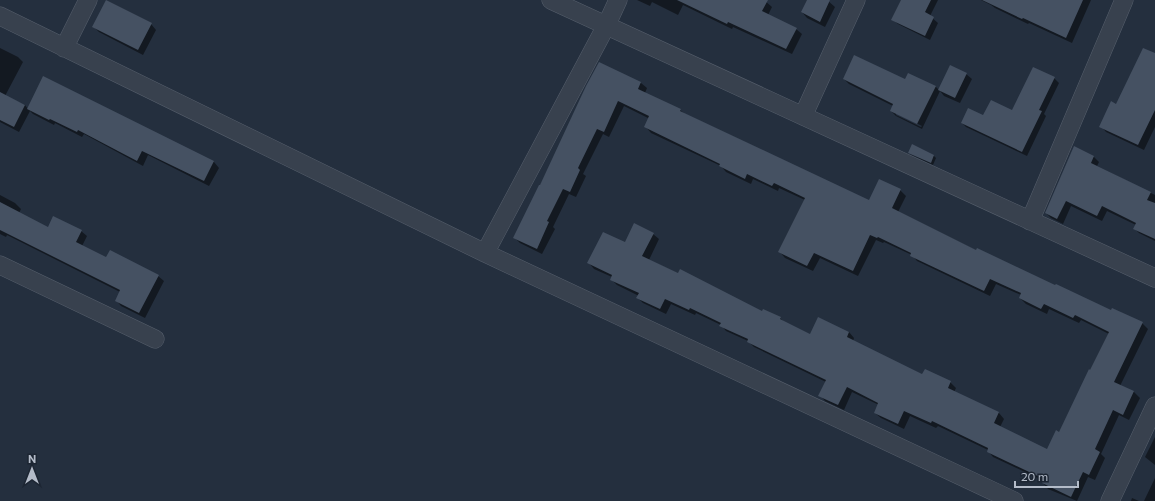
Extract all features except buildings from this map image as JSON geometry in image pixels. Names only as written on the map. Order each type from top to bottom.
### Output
[{"type":"street","points":[[64,48],[88,0]]},
{"type":"street","points":[[551,0],[1155,278]]},
{"type":"street","points":[[485,253],[606,26],[618,0]]},
{"type":"street","points":[[803,116],[856,0]]},
{"type":"street","points":[[1030,221],[1124,0]]},
{"type":"street","points":[[0,16],[485,253],[1014,501]]},
{"type":"street","points":[[0,265],[155,339]]},
{"type":"street","points":[[1110,501],[1155,406]]}]
